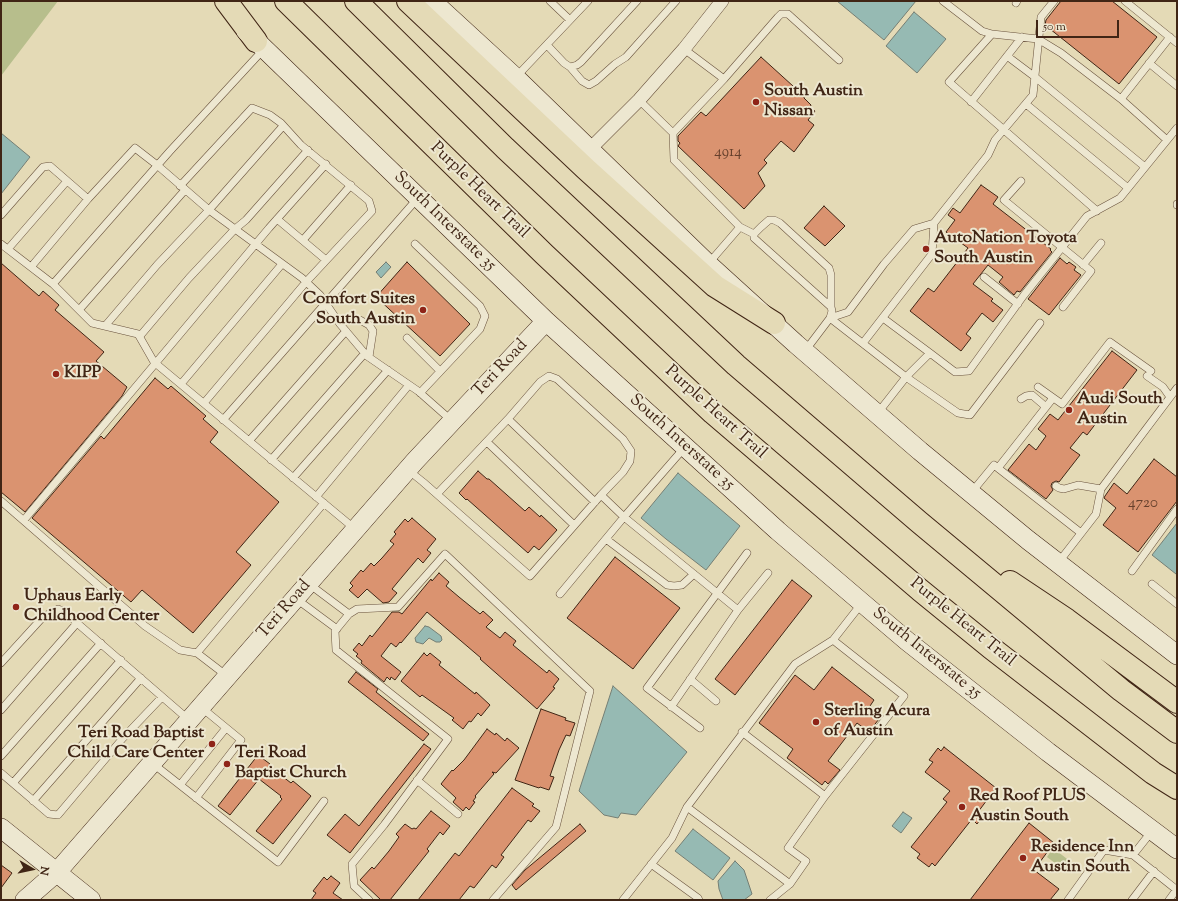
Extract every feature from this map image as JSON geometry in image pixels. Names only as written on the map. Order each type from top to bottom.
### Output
[{"type":"highway","points":[[226,1],[260,45]]},
{"type":"highway","name":"Purple Heart Trail","points":[[286,1],[544,254],[713,413],[932,600],[996,652],[1153,773],[1177,788]]},
{"type":"highway","points":[[356,1],[511,153],[736,365],[919,522],[1121,690],[1177,732]]},
{"type":"highway","points":[[408,1],[586,169],[715,286],[774,323]]},
{"type":"highway","points":[[919,522],[1067,620],[1177,702]]},
{"type":"highway","points":[[1153,773],[1177,794]]},
{"type":"main road","name":"South Interstate 35","points":[[215,1],[546,321],[778,530],[907,641],[1177,849]]},
{"type":"main road","points":[[432,1],[516,78],[708,264],[805,351],[971,494],[1177,655]]},
{"type":"main road","name":"Teri Road","points":[[25,900],[57,872],[408,469],[546,321]]},
{"type":"main road","points":[[1,828],[91,900]]},
{"type":"street","points":[[590,149],[639,100],[684,49],[717,3]]},
{"type":"lane","points":[[550,1],[570,20]]},
{"type":"lane","points":[[516,78],[588,1]]},
{"type":"lane","points":[[570,67],[581,62],[637,1]]},
{"type":"lane","points":[[547,45],[582,81],[589,85],[596,81],[614,64],[626,57],[676,1]]},
{"type":"lane","points":[[943,1],[982,31],[992,34],[1038,38],[1061,53],[1121,98],[1166,140]]},
{"type":"lane","points":[[830,318],[848,312],[884,264],[914,230],[934,223],[988,155],[995,140],[1034,95],[1041,17],[1054,1]]},
{"type":"lane","points":[[1125,1],[1177,43]]},
{"type":"lane","points":[[673,133],[724,79],[781,14],[788,14],[839,60]]},
{"type":"lane","points":[[992,34],[949,82],[1096,211]]},
{"type":"lane","points":[[971,102],[1022,37]]},
{"type":"lane","points":[[1121,98],[1170,37]]},
{"type":"lane","points":[[53,284],[260,45]]},
{"type":"lane","points":[[684,49],[724,79]]},
{"type":"lane","points":[[1007,56],[1145,167]]},
{"type":"lane","points":[[1149,63],[1177,86]]},
{"type":"lane","points":[[639,100],[673,133],[674,160],[740,227],[754,234],[754,238],[831,307]]},
{"type":"lane","points":[[1026,104],[1128,188]]},
{"type":"lane","points":[[79,310],[252,108],[270,115],[308,150],[370,201],[372,211],[306,282],[204,403]]},
{"type":"lane","points":[[105,326],[157,265],[210,210],[283,126]]},
{"type":"lane","points":[[883,318],[955,372],[969,371],[1061,247],[1087,216],[1120,198],[1177,128]]},
{"type":"lane","points":[[31,267],[88,199],[135,148],[234,229],[320,294],[337,320],[367,354],[420,392],[452,422]]},
{"type":"lane","points":[[140,336],[189,278],[234,229],[246,220],[308,150]]},
{"type":"lane","points":[[24,520],[277,219],[326,164]]},
{"type":"lane","points":[[1,215],[43,167],[50,166],[88,199]]},
{"type":"lane","points":[[8,249],[67,181]]},
{"type":"lane","points":[[1021,181],[1004,200],[1091,271],[1063,308]]},
{"type":"lane","points":[[303,240],[351,185]]},
{"type":"lane","points":[[223,420],[419,197]]},
{"type":"lane","points":[[277,219],[326,260]]},
{"type":"lane","points":[[754,234],[769,220],[774,220],[780,223],[829,268],[831,275],[832,312],[830,318],[805,351]]},
{"type":"lane","points":[[863,343],[932,254],[934,223]]},
{"type":"lane","points":[[708,264],[740,227]]},
{"type":"lane","points":[[1083,265],[1101,243]]},
{"type":"lane","points":[[1,244],[53,284],[92,323],[138,334],[156,364],[355,529]]},
{"type":"lane","points":[[415,244],[480,306],[485,316],[480,329],[420,392]]},
{"type":"lane","points":[[180,384],[282,264]]},
{"type":"lane","points":[[984,277],[1018,304]]},
{"type":"lane","points":[[830,318],[906,377],[958,413],[970,415],[1040,323]]},
{"type":"lane","points":[[271,460],[367,354],[373,331],[369,325],[360,320],[337,320]]},
{"type":"lane","points":[[249,441],[346,331]]},
{"type":"lane","points":[[407,338],[440,371]]},
{"type":"lane","points":[[1038,387],[1062,404],[1110,342],[1149,374],[1163,387],[1170,397]]},
{"type":"lane","points":[[877,414],[906,377],[930,353]]},
{"type":"lane","points":[[293,478],[388,370]]},
{"type":"lane","points":[[408,469],[530,576],[623,472],[630,461],[631,451],[623,439],[557,379],[549,376],[540,382],[508,419],[437,494]]},
{"type":"lane","points":[[316,497],[409,385]]},
{"type":"lane","points":[[1058,563],[1096,514],[1101,489],[1177,388]]},
{"type":"lane","points":[[1021,399],[1032,395],[1046,407]]},
{"type":"lane","points":[[998,468],[1053,398]]},
{"type":"lane","points":[[508,419],[595,502]]},
{"type":"lane","points":[[486,442],[574,525]]},
{"type":"lane","points":[[560,594],[624,517],[686,447]]},
{"type":"lane","points":[[971,494],[994,465],[1081,533]]},
{"type":"lane","points":[[1056,486],[1064,489],[1078,485],[1101,489]]},
{"type":"lane","points":[[601,496],[624,517],[738,610]]},
{"type":"lane","points":[[1,501],[144,626],[180,650],[197,653],[227,676]]},
{"type":"lane","points":[[197,653],[324,503]]},
{"type":"lane","points":[[1132,571],[1177,509]]},
{"type":"lane","points":[[606,539],[667,585],[682,585],[694,574]]},
{"type":"lane","points":[[700,728],[647,688],[747,553]]},
{"type":"lane","points":[[369,900],[354,886],[352,864],[384,825],[448,739],[336,650],[335,631],[356,608],[398,607],[445,554],[590,691],[556,827],[493,900]]},
{"type":"lane","points":[[671,706],[738,610],[768,573]]},
{"type":"lane","points":[[308,583],[349,614]]},
{"type":"lane","points":[[1152,584],[1177,604]]},
{"type":"lane","points":[[295,598],[337,629]]},
{"type":"lane","points":[[634,900],[625,898],[672,838],[687,807],[742,732],[795,664],[833,640],[862,603]]},
{"type":"lane","points":[[1,663],[43,617],[58,609],[66,612],[162,697],[226,728],[241,740],[196,798]]},
{"type":"lane","points":[[1,710],[77,623]]},
{"type":"lane","points":[[770,900],[790,884],[806,862],[788,848],[825,796],[904,696],[833,640]]},
{"type":"lane","points":[[1,756],[101,643]]},
{"type":"lane","points":[[13,783],[120,660]]},
{"type":"lane","points":[[33,801],[141,678]]},
{"type":"lane","points":[[690,679],[716,701]]},
{"type":"lane","points":[[1,773],[49,814],[58,815],[123,738],[162,697]]},
{"type":"lane","points":[[180,785],[226,728]]},
{"type":"lane","points":[[742,732],[825,796]]},
{"type":"lane","points":[[152,763],[278,862],[324,801]]},
{"type":"lane","points":[[417,780],[458,814]]},
{"type":"lane","points":[[687,807],[790,884]]},
{"type":"lane","points":[[1133,855],[1152,831]]},
{"type":"lane","points":[[1072,899],[1104,850],[1133,855],[1177,890],[1169,900]]},
{"type":"lane","points":[[651,864],[699,900]]},
{"type":"lane","points":[[1132,900],[1154,872]]},
{"type":"green space","points":[[1,1],[58,1],[1,76]]},
{"type":"green space","points":[[1053,848],[1071,862],[1064,870],[1047,857]]},
{"type":"water","points":[[837,1],[916,1],[884,40]]},
{"type":"water","points":[[914,12],[946,39],[917,73],[886,46]]},
{"type":"water","points":[[1,133],[30,157],[1,194]]},
{"type":"water","points":[[386,262],[391,267],[381,278],[376,272]]},
{"type":"water","points":[[678,473],[740,526],[706,570],[641,518]]},
{"type":"water","points":[[1177,523],[1177,573],[1176,574],[1152,555]]},
{"type":"water","points":[[425,626],[429,627],[441,636],[442,640],[440,642],[436,642],[429,638],[423,644],[416,642],[415,638]]},
{"type":"water","points":[[613,686],[687,752],[636,815],[621,813],[618,818],[604,815],[579,791]]},
{"type":"water","points":[[903,812],[912,818],[901,833],[892,826]]},
{"type":"water","points":[[693,829],[730,858],[713,880],[675,851]]},
{"type":"water","points":[[735,861],[744,870],[752,894],[744,900],[723,900],[718,881]]},
{"type":"building","points":[[1061,1],[1112,1],[1157,37],[1119,84],[1045,25],[1046,20]]},
{"type":"building","points":[[761,57],[804,96],[804,98],[811,105],[810,108],[815,111],[808,120],[814,125],[794,152],[781,141],[764,160],[767,163],[758,173],[765,186],[744,209],[678,146],[680,143],[678,141],[678,136],[701,112],[706,116]]},
{"type":"building","points":[[981,185],[998,197],[993,204],[1051,249],[1050,250],[1052,252],[1020,292],[1017,291],[1014,295],[999,282],[1003,277],[988,265],[973,284],[993,299],[991,301],[1003,310],[993,322],[982,313],[966,334],[971,338],[961,351],[910,311],[928,288],[934,292],[968,248],[946,232],[955,220],[948,215],[953,208],[960,213]]},
{"type":"building","points":[[824,206],[845,226],[825,246],[804,228]]},
{"type":"building","points":[[1060,258],[1067,264],[1069,262],[1076,267],[1074,270],[1081,275],[1049,315],[1028,299]]},
{"type":"building","name":"Comfort Suites South Austin","points":[[407,262],[470,324],[440,356],[376,297]]},
{"type":"building","name":"KIPP","points":[[1,263],[39,296],[43,291],[59,305],[55,310],[104,352],[96,361],[127,387],[122,396],[25,512],[1,492]]},
{"type":"building","points":[[1112,351],[1137,370],[1087,435],[1083,432],[1070,448],[1080,455],[1059,482],[1056,481],[1052,483],[1051,486],[1053,490],[1046,499],[1008,470],[1029,444],[1036,450],[1046,436],[1038,429],[1050,414],[1058,420]]},
{"type":"building","points":[[155,378],[168,389],[171,386],[206,416],[203,419],[218,432],[210,442],[279,502],[236,552],[251,565],[193,633],[142,590],[131,602],[32,518],[101,436],[104,439]]},
{"type":"building","points":[[1154,459],[1177,477],[1177,501],[1138,552],[1103,525],[1116,508],[1104,498],[1114,483],[1127,494]]},
{"type":"building","points":[[478,471],[525,511],[529,507],[540,517],[541,515],[557,530],[539,550],[534,546],[528,553],[459,493]]},
{"type":"building","points":[[412,518],[436,539],[427,550],[431,553],[423,563],[418,558],[392,589],[397,593],[389,602],[383,603],[367,589],[358,598],[349,590],[353,586],[350,583],[361,570],[363,572],[371,563],[374,566],[382,558],[394,544],[390,541],[396,534],[394,532],[405,519],[408,522]]},
{"type":"building","points":[[615,557],[680,608],[633,669],[567,618]]},
{"type":"building","points":[[439,573],[449,582],[446,586],[480,614],[483,611],[493,620],[486,627],[500,638],[505,632],[516,641],[513,645],[547,673],[549,670],[559,679],[553,687],[555,688],[537,709],[480,659],[481,658],[427,612],[401,643],[400,642],[396,647],[391,643],[381,656],[401,672],[395,680],[391,677],[390,680],[387,677],[384,682],[361,663],[362,661],[356,656],[358,654],[353,650],[359,643],[362,646],[370,635],[372,637],[392,612],[399,612],[402,614],[431,579],[432,581]]},
{"type":"building","points":[[792,580],[812,596],[735,695],[715,679]]},
{"type":"building","points":[[424,653],[427,656],[430,653],[441,662],[439,665],[475,694],[476,692],[490,705],[481,716],[478,713],[463,729],[452,720],[454,718],[422,695],[420,697],[401,681]]},
{"type":"building","points":[[832,667],[874,700],[870,706],[882,715],[869,732],[857,723],[828,761],[840,770],[828,784],[825,781],[822,785],[787,758],[793,749],[759,723],[795,675],[814,690]]},
{"type":"building","points":[[356,672],[378,689],[376,692],[429,734],[423,741],[348,682]]},
{"type":"building","points":[[541,709],[575,723],[570,736],[566,735],[559,750],[550,776],[554,777],[549,790],[515,780]]},
{"type":"building","points":[[487,729],[495,735],[496,733],[505,741],[507,738],[519,748],[496,773],[492,772],[494,774],[475,796],[476,797],[473,801],[475,802],[469,810],[466,807],[463,811],[453,802],[456,798],[441,784],[452,770],[453,771],[464,760]]},
{"type":"building","points":[[424,744],[431,749],[350,853],[327,835],[345,814],[359,826]]},
{"type":"building","name":"Red Roof PLUS Austin South","points":[[944,747],[996,788],[978,812],[983,816],[977,824],[972,819],[935,866],[932,863],[929,867],[917,858],[920,854],[911,847],[947,802],[943,799],[950,791],[925,772],[933,762],[929,760],[938,748],[941,751]]},
{"type":"building","points":[[258,755],[270,764],[269,766],[291,783],[293,781],[311,796],[273,844],[256,831],[282,799],[280,797],[281,796],[259,779],[230,815],[218,806]]},
{"type":"building","points":[[512,788],[534,804],[532,806],[540,811],[531,822],[528,820],[501,855],[504,857],[496,868],[492,865],[474,888],[470,886],[459,900],[418,900],[455,853],[459,856]]},
{"type":"building","points":[[431,811],[450,826],[443,835],[440,832],[427,849],[429,851],[390,900],[381,900],[360,880],[372,867],[374,869],[389,851],[399,837],[396,834],[405,824],[412,829],[416,829]]},
{"type":"building","name":"Residence Inn Austin South","points":[[1029,823],[1054,843],[1034,870],[1059,889],[1050,900],[970,900]]},
{"type":"building","points":[[580,824],[586,831],[516,890],[512,885],[525,870]]},
{"type":"building","points":[[1,865],[12,873],[1,888]]},
{"type":"building","points":[[331,876],[340,883],[333,893],[343,900],[311,900],[316,893],[313,891],[324,877],[327,880]]},
{"type":"place","name":"South Austin Nissan","points":[[756,102]]},
{"type":"place","name":"AutoNation Toyota South Austin","points":[[926,249]]},
{"type":"place","name":"Comfort Suites South Austin","points":[[423,310]]},
{"type":"place","name":"KIPP","points":[[56,374]]},
{"type":"place","name":"Audi South Austin","points":[[1069,410]]},
{"type":"place","name":"Uphaus Early Childhood Center","points":[[16,607]]},
{"type":"place","name":"Sterling Acura of Austin","points":[[816,722]]},
{"type":"place","name":"Teri Road Baptist Child Care Center","points":[[212,744]]},
{"type":"place","name":"Teri Road Baptist Church","points":[[227,764]]},
{"type":"place","name":"Red Roof PLUS Austin South","points":[[962,807]]},
{"type":"place","name":"Residence Inn Austin South","points":[[1023,858]]}]
